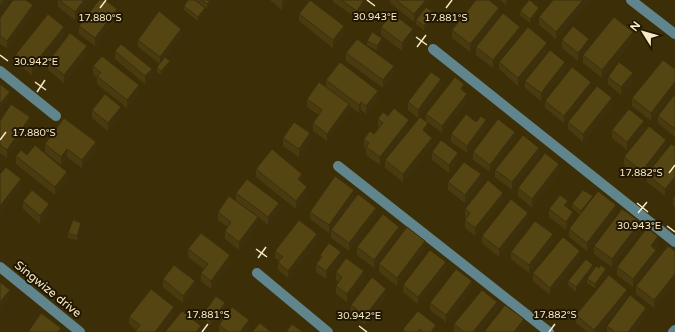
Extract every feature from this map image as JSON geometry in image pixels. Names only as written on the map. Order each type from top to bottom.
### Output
[{"type":"street","points":[[631,0],[675,34]]},
{"type":"street","points":[[433,49],[675,242]]},
{"type":"street","points":[[0,71],[56,116]]},
{"type":"street","points":[[338,166],[549,332]]},
{"type":"street","name":"Singwize drive","points":[[0,267],[80,332]]},
{"type":"street","points":[[257,273],[328,332]]},
{"type":"building","points":[[13,0],[26,0],[33,5],[7,41],[0,36],[0,18]]},
{"type":"building","points":[[59,0],[84,0],[75,12]]},
{"type":"building","points":[[99,0],[105,0],[117,9],[95,38],[79,26]]},
{"type":"building","points":[[188,0],[195,0],[205,8],[198,17],[184,6]]},
{"type":"building","points":[[201,0],[210,0],[207,4]]},
{"type":"building","points":[[310,0],[344,26],[333,40],[299,14]]},
{"type":"building","points":[[341,0],[364,0],[357,11]]},
{"type":"building","points":[[396,0],[426,0],[414,14]]},
{"type":"building","points":[[476,0],[489,0],[499,8],[470,44],[452,30]]},
{"type":"building","points":[[529,0],[539,8],[530,19],[520,11]]},
{"type":"building","points":[[553,0],[583,0],[556,32],[539,17]]},
{"type":"building","points":[[426,7],[434,13],[424,26],[416,20]]},
{"type":"building","points":[[159,11],[181,29],[160,57],[138,40]]},
{"type":"building","points":[[392,13],[413,29],[402,43],[381,27]]},
{"type":"building","points":[[503,13],[520,27],[493,60],[476,47]]},
{"type":"building","points":[[48,14],[64,27],[32,67],[16,54]]},
{"type":"building","points":[[614,17],[633,32],[602,70],[583,55]]},
{"type":"building","points":[[573,26],[589,39],[578,53],[562,40]]},
{"type":"building","points":[[528,27],[547,43],[518,78],[499,62]]},
{"type":"building","points":[[372,32],[382,38],[377,46],[367,41]]},
{"type":"building","points":[[70,33],[87,46],[64,75],[48,62]]},
{"type":"building","points":[[357,39],[394,66],[383,80],[346,53]]},
{"type":"building","points":[[121,44],[152,69],[145,76],[115,51]]},
{"type":"building","points":[[550,50],[565,62],[541,93],[525,81]]},
{"type":"building","points":[[102,56],[139,85],[127,100],[97,76],[101,73],[93,66]]},
{"type":"building","points":[[165,57],[170,61],[161,71],[157,67]]},
{"type":"building","points":[[663,60],[675,69],[675,82],[651,113],[632,98]]},
{"type":"building","points":[[340,62],[378,91],[366,106],[361,102],[359,105],[326,80]]},
{"type":"building","points":[[619,62],[633,73],[621,87],[608,77]]},
{"type":"building","points":[[572,67],[591,82],[564,116],[545,101]]},
{"type":"building","points":[[431,72],[441,79],[418,110],[408,102]]},
{"type":"building","points":[[455,77],[464,84],[461,89],[467,94],[442,126],[426,114]]},
{"type":"building","points":[[319,82],[349,104],[327,134],[313,123],[322,110],[307,99]]},
{"type":"building","points":[[0,84],[10,92],[0,104]]},
{"type":"building","points":[[597,86],[612,98],[583,134],[568,122]]},
{"type":"building","points":[[105,94],[121,107],[108,123],[92,110]]},
{"type":"building","points":[[675,94],[675,129],[658,116]]},
{"type":"building","points":[[11,104],[30,117],[7,150],[0,145],[0,121]]},
{"type":"building","points":[[394,108],[409,120],[380,157],[366,147],[369,143],[364,139],[370,131],[374,134],[383,123],[378,119],[383,112],[388,116]]},
{"type":"building","points":[[629,109],[644,121],[627,142],[612,130]]},
{"type":"building","points":[[466,114],[476,122],[481,116],[486,120],[467,146],[451,134]]},
{"type":"building","points":[[420,117],[428,123],[423,130],[432,138],[403,174],[385,160]]},
{"type":"building","points":[[64,118],[96,142],[82,160],[67,149],[61,157],[45,144]]},
{"type":"building","points":[[498,119],[515,132],[490,165],[473,152]]},
{"type":"building","points":[[294,122],[310,133],[299,149],[283,138]]},
{"type":"building","points":[[649,126],[666,140],[642,171],[624,157]]},
{"type":"building","points":[[523,135],[539,148],[512,182],[495,170]]},
{"type":"building","points":[[441,140],[458,153],[449,165],[432,152]]},
{"type":"building","points":[[671,144],[675,146],[675,177],[665,189],[647,174]]},
{"type":"building","points":[[35,145],[67,172],[55,187],[16,156],[21,150],[27,155]]},
{"type":"building","points":[[272,149],[302,174],[298,179],[307,187],[296,201],[256,169]]},
{"type":"building","points":[[545,153],[559,164],[532,199],[518,188]]},
{"type":"building","points":[[464,162],[481,174],[465,195],[448,182]]},
{"type":"building","points":[[6,167],[21,179],[0,206],[0,174]]},
{"type":"building","points":[[335,176],[354,190],[329,225],[310,212]]},
{"type":"building","points":[[247,179],[279,203],[268,217],[236,193]]},
{"type":"building","points":[[488,180],[503,193],[475,228],[465,220],[470,213],[465,209]]},
{"type":"building","points":[[32,190],[49,204],[40,216],[23,201]]},
{"type":"building","points":[[583,190],[593,196],[581,211],[572,204]]},
{"type":"building","points":[[598,191],[616,205],[587,243],[569,229]]},
{"type":"building","points":[[358,194],[376,208],[349,243],[331,230]]},
{"type":"building","points":[[560,195],[568,201],[564,205],[573,212],[566,222],[549,209]]},
{"type":"building","points":[[229,196],[258,217],[239,242],[225,231],[231,222],[218,212]]},
{"type":"building","points":[[511,199],[528,213],[499,249],[482,236]]},
{"type":"building","points":[[622,209],[640,222],[612,259],[594,246]]},
{"type":"building","points":[[383,214],[399,227],[374,260],[357,247]]},
{"type":"building","points":[[73,220],[81,223],[77,236],[68,233]]},
{"type":"building","points":[[299,220],[317,234],[288,271],[278,262],[283,257],[275,251]]},
{"type":"building","points":[[535,221],[553,234],[529,265],[511,252]]},
{"type":"building","points":[[407,227],[425,241],[397,278],[379,264]]},
{"type":"building","points":[[647,228],[658,236],[651,246],[656,250],[633,279],[617,267]]},
{"type":"building","points":[[201,233],[230,255],[211,281],[201,273],[208,264],[188,249]]},
{"type":"building","points":[[563,237],[580,251],[550,288],[533,273]]},
{"type":"building","points":[[329,243],[341,252],[326,271],[316,264],[322,257],[320,255]]},
{"type":"building","points":[[668,246],[675,251],[675,274],[654,300],[636,286]]},
{"type":"building","points":[[430,250],[446,262],[418,297],[403,285]]},
{"type":"building","points":[[346,258],[364,271],[347,294],[336,286],[342,277],[336,272]]},
{"type":"building","points":[[586,259],[593,265],[576,287],[568,281]]},
{"type":"building","points":[[174,265],[195,281],[183,296],[163,279]]},
{"type":"building","points":[[601,265],[606,269],[595,284],[587,279],[596,266],[599,268]]},
{"type":"building","points":[[456,269],[472,281],[446,315],[430,303]]},
{"type":"building","points":[[609,275],[627,290],[594,330],[576,315]]},
{"type":"building","points":[[372,277],[386,289],[365,316],[351,305]]},
{"type":"building","points":[[0,282],[10,290],[0,302]]},
{"type":"building","points":[[151,289],[174,307],[155,332],[135,332],[140,325],[129,317]]},
{"type":"building","points":[[482,290],[497,302],[473,332],[464,332],[454,324]]},
{"type":"building","points":[[630,295],[646,308],[628,332],[615,332],[607,326]]},
{"type":"building","points":[[216,296],[225,303],[211,321],[203,314]]},
{"type":"building","points":[[505,305],[524,319],[514,332],[484,332]]},
{"type":"building","points":[[232,307],[249,320],[240,332],[228,332],[219,325]]},
{"type":"building","points":[[182,311],[201,326],[196,332],[165,332]]},
{"type":"building","points":[[418,311],[436,325],[431,332],[423,332],[420,329],[417,332],[406,332],[403,329]]},
{"type":"building","points":[[41,313],[61,328],[58,332],[28,332]]},
{"type":"building","points":[[260,323],[271,332],[252,332]]},
{"type":"building","points":[[292,324],[303,332],[286,332]]}]
